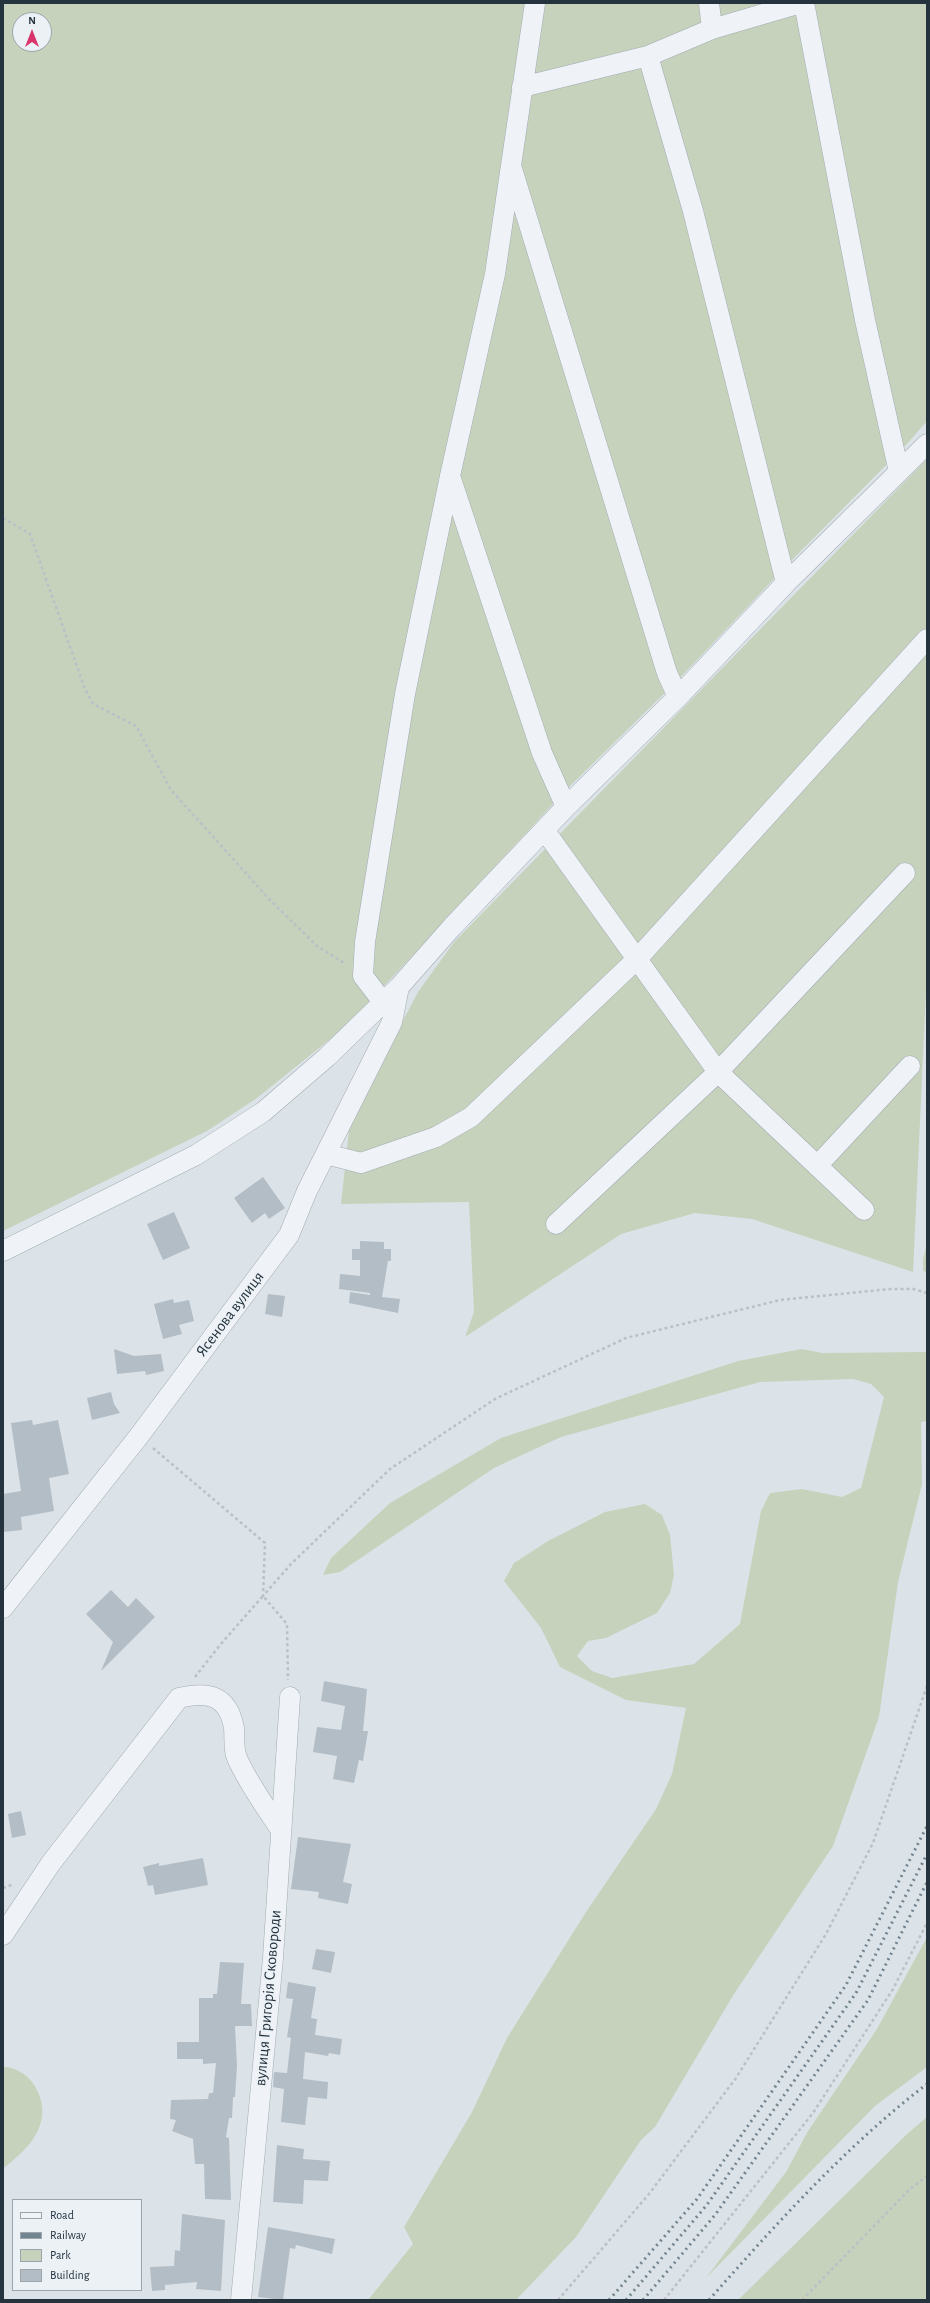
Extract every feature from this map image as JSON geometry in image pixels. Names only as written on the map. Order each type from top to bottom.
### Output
[{"type":"street","points":[[383,1002],[363,976],[365,942],[405,694],[450,476],[495,274],[510,164],[535,3]]},
{"type":"street","points":[[709,3],[712,29]]},
{"type":"street","points":[[522,87],[648,56],[712,29],[801,3]]},
{"type":"street","points":[[804,3],[865,320],[899,472]]},
{"type":"street","points":[[648,56],[693,211],[786,583]]},
{"type":"street","points":[[510,164],[667,673],[678,697]]},
{"type":"street","points":[[3,1251],[196,1155],[263,1112],[327,1057],[399,987],[452,927],[566,808],[678,697],[786,583],[927,444]]},
{"type":"street","points":[[450,476],[542,753],[566,808]]},
{"type":"street","points":[[326,1154],[361,1163],[436,1138],[471,1117],[637,959],[927,639]]},
{"type":"street","points":[[545,831],[718,1072],[864,1210]]},
{"type":"street","points":[[556,1224],[718,1072],[905,873]]},
{"type":"street","name":"Ясенова вулиця","points":[[3,1608],[139,1436],[289,1235],[307,1191],[392,1022],[399,987]]},
{"type":"street","points":[[817,1166],[910,1066]]},
{"type":"street","points":[[3,1935],[51,1863],[180,1698],[199,1694],[218,1698],[229,1711],[234,1727],[236,1757],[280,1829]]},
{"type":"street","name":"вулиця Григорія Сковороди","points":[[241,2300],[273,1958],[280,1829],[290,1697]]},
{"type":"path","points":[[3,518],[30,534],[85,688],[93,704],[136,726],[171,790],[270,900],[317,946],[344,962],[348,967]]},
{"type":"path","points":[[180,1698],[220,1645],[291,1564],[390,1469],[495,1399],[626,1338],[780,1300],[890,1289],[914,1289],[927,1293]]},
{"type":"path","points":[[139,1436],[265,1543],[262,1596],[287,1624],[287,1668],[290,1697]]},
{"type":"path","points":[[558,2300],[649,2194],[736,2078],[826,1934],[873,1843],[927,1686]]},
{"type":"path","points":[[664,2300],[813,2113],[893,1989],[927,1924]]},
{"type":"path","points":[[802,2300],[910,2189],[927,2176]]},
{"type":"green space","points":[[3,3],[927,3],[927,421],[905,446],[792,560],[677,681],[566,790],[373,998],[364,1012],[257,1098],[207,1131],[3,1231]]},
{"type":"green space","points":[[927,459],[927,970],[913,1272],[752,1219],[695,1213],[621,1234],[465,1337],[474,1312],[469,1202],[341,1204],[350,1121],[418,992],[454,942]]},
{"type":"green space","points":[[927,1242],[927,1274],[923,1270],[923,1260]]},
{"type":"green space","points":[[802,1349],[822,1353],[927,1352],[927,1421],[921,1422],[922,1484],[898,1582],[879,1717],[833,1846],[734,1994],[655,2127],[641,2140],[576,2237],[516,2300],[368,2300],[413,2244],[404,2227],[472,2112],[507,2038],[586,1912],[656,1809],[672,1774],[686,1708],[626,1700],[560,1667],[541,1628],[504,1581],[514,1563],[548,1541],[605,1512],[645,1504],[662,1515],[670,1535],[674,1575],[670,1593],[657,1613],[606,1638],[588,1641],[577,1656],[592,1671],[612,1678],[694,1664],[740,1624],[761,1511],[770,1493],[802,1489],[842,1497],[861,1488],[884,1397],[871,1384],[853,1379],[760,1382],[561,1437],[494,1468],[340,1572],[323,1575],[331,1558],[390,1503],[501,1438],[738,1361]]},
{"type":"green space","points":[[927,1937],[927,2067],[875,2106],[706,2278],[786,2172],[808,2131],[877,2029]]},
{"type":"green space","points":[[3,2067],[15,2069],[23,2073],[32,2082],[38,2092],[42,2111],[41,2120],[34,2138],[20,2154],[3,2168]]},
{"type":"green space","points":[[927,2117],[927,2300],[738,2300],[907,2134]]},
{"type":"building","points":[[263,1177],[285,1208],[269,1219],[265,1213],[252,1223],[234,1198]]},
{"type":"building","points":[[174,1212],[190,1248],[163,1260],[147,1224]]},
{"type":"building","points":[[360,1241],[384,1242],[384,1249],[391,1249],[391,1261],[388,1261],[382,1297],[400,1299],[398,1313],[349,1303],[350,1292],[370,1295],[370,1293],[339,1289],[340,1274],[360,1276],[360,1260],[352,1260],[352,1249],[360,1249]]},
{"type":"building","points":[[268,1294],[285,1296],[282,1317],[265,1314]]},
{"type":"building","points":[[173,1299],[174,1303],[189,1300],[194,1321],[179,1325],[182,1334],[163,1339],[154,1304]]},
{"type":"building","points":[[114,1349],[134,1356],[161,1354],[164,1371],[146,1375],[145,1371],[117,1374]]},
{"type":"building","points":[[111,1392],[114,1404],[120,1413],[92,1420],[87,1398]]},
{"type":"building","points":[[32,1420],[33,1425],[58,1420],[69,1474],[49,1478],[54,1511],[21,1517],[22,1530],[3,1532],[3,1494],[21,1491],[11,1423]]},
{"type":"building","points":[[111,1590],[128,1607],[136,1598],[155,1617],[101,1671],[113,1642],[86,1614]]},
{"type":"building","points":[[324,1681],[367,1689],[363,1731],[368,1731],[363,1761],[359,1760],[354,1783],[333,1779],[337,1756],[313,1752],[317,1727],[341,1730],[345,1706],[321,1701]]},
{"type":"building","points":[[21,1811],[26,1835],[12,1838],[8,1814]]},
{"type":"building","points":[[298,1837],[351,1844],[343,1882],[352,1884],[348,1904],[318,1898],[319,1892],[291,1889]]},
{"type":"building","points":[[203,1858],[208,1885],[155,1895],[153,1885],[148,1886],[143,1867],[159,1863],[159,1866]]},
{"type":"building","points":[[316,1949],[335,1952],[331,1973],[312,1969]]},
{"type":"building","points":[[220,1962],[244,1963],[241,2004],[251,2004],[252,2026],[235,2026],[237,2066],[235,2097],[233,2097],[232,2118],[229,2118],[226,2137],[229,2138],[231,2200],[205,2199],[204,2164],[195,2164],[193,2139],[172,2131],[176,2120],[170,2119],[171,2100],[208,2099],[209,2093],[213,2093],[216,2063],[203,2064],[203,2059],[177,2059],[177,2042],[199,2042],[199,1998],[213,1998],[213,1994],[217,1994]]},
{"type":"building","points":[[288,1982],[316,1987],[311,2018],[317,2019],[315,2035],[342,2039],[340,2055],[329,2053],[328,2056],[305,2052],[303,2079],[328,2082],[327,2099],[308,2097],[305,2125],[281,2122],[284,2089],[273,2087],[274,2072],[287,2073],[291,2038],[287,2037],[293,1999],[286,1998]]},
{"type":"building","points":[[277,2145],[304,2149],[303,2159],[330,2161],[328,2181],[304,2180],[303,2204],[273,2202]]},
{"type":"building","points":[[182,2214],[225,2220],[221,2291],[196,2289],[197,2282],[165,2285],[165,2290],[152,2291],[150,2267],[174,2266],[175,2250],[180,2251]]},
{"type":"building","points":[[268,2227],[335,2239],[332,2254],[296,2245],[295,2249],[290,2248],[283,2300],[258,2297]]},
{"type":"railway","points":[[609,2300],[697,2199],[846,1985],[927,1826]]},
{"type":"railway","points":[[626,2300],[706,2206],[856,1993],[927,1854]]},
{"type":"railway","points":[[643,2300],[715,2215],[868,2000],[927,1882]]},
{"type":"railway","points":[[709,2300],[786,2215],[840,2160],[868,2133],[927,2084]]}]
